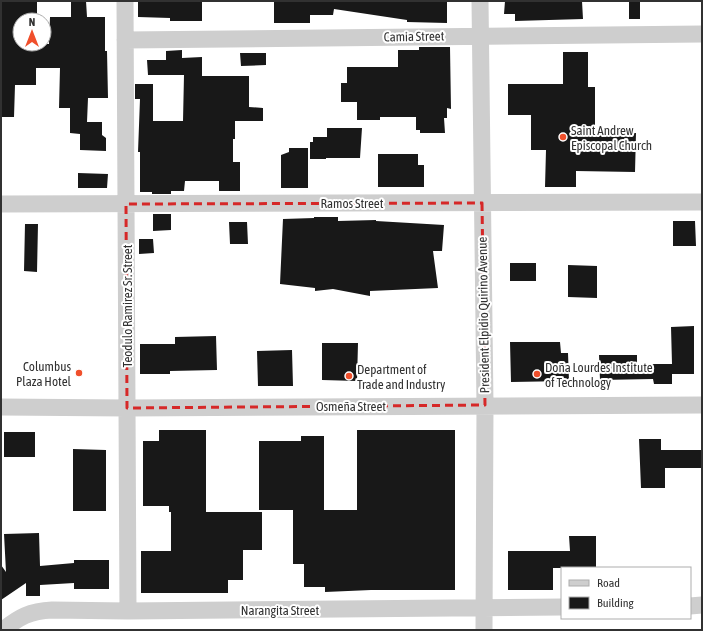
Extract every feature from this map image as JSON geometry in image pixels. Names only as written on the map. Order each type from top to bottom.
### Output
[{"type":"street","name":"Teodulo Ramirez Sr. Street","points":[[125,1],[128,611]]},
{"type":"street","name":"President Elpidio Quirino Avenue","points":[[480,1],[485,406],[484,630]]},
{"type":"street","name":"Camia Street","points":[[125,40],[480,35],[702,34]]},
{"type":"street","name":"Ramos Street","points":[[1,204],[702,202]]},
{"type":"street","name":"Osmeña Street","points":[[1,407],[127,408],[702,405]]},
{"type":"street","points":[[691,606],[702,605]]},
{"type":"street","name":"Narangita Street","points":[[2,630],[17,618],[40,610],[128,611],[561,607]]},
{"type":"highlighted area","points":[[482,203],[485,405],[127,408],[126,204]]},
{"type":"building","points":[[1,1],[37,1],[37,12],[12,12],[12,52],[52,52],[52,17],[71,17],[71,1],[86,1],[87,17],[105,17],[105,51],[107,51],[108,98],[88,98],[87,122],[102,122],[102,135],[106,138],[106,151],[80,150],[80,134],[70,133],[70,108],[59,108],[60,68],[36,68],[36,85],[15,85],[14,117],[1,117]]},
{"type":"building","points":[[138,1],[202,1],[202,21],[170,21],[170,18],[138,17]]},
{"type":"building","points":[[274,1],[447,1],[447,23],[407,22],[407,20],[334,9],[333,15],[310,15],[310,23],[274,23]]},
{"type":"building","points":[[505,1],[582,1],[583,19],[515,21],[515,14],[504,14]]},
{"type":"building","points":[[629,1],[640,1],[640,19],[629,19]]},
{"type":"building","points":[[419,47],[450,47],[451,109],[447,108],[447,118],[444,118],[445,133],[420,133],[420,130],[416,130],[416,117],[380,117],[380,120],[357,120],[357,102],[341,102],[341,83],[347,83],[347,67],[398,67],[398,50],[419,50]]},
{"type":"building","points":[[182,50],[182,58],[202,57],[202,76],[249,76],[249,107],[263,108],[263,121],[235,121],[233,162],[240,162],[240,191],[219,191],[219,181],[185,181],[184,191],[171,191],[171,194],[152,194],[152,192],[140,192],[140,152],[138,152],[140,99],[135,99],[135,84],[153,84],[153,121],[183,121],[184,75],[148,75],[147,60],[166,60],[166,51]]},
{"type":"building","points":[[563,52],[588,52],[588,87],[595,87],[595,133],[636,133],[635,172],[576,171],[576,187],[545,187],[546,150],[531,150],[531,115],[508,115],[508,84],[563,84]]},
{"type":"building","points":[[240,53],[266,53],[266,65],[241,66]]},
{"type":"building","points":[[327,128],[362,128],[360,158],[310,159],[310,142],[313,142],[313,137],[327,137]]},
{"type":"building","points":[[289,148],[308,148],[308,188],[281,188],[281,155],[289,152]]},
{"type":"building","points":[[378,154],[418,154],[418,165],[424,165],[424,187],[378,187]]},
{"type":"building","points":[[78,173],[108,174],[107,188],[78,188]]},
{"type":"building","points":[[153,214],[171,214],[171,230],[153,231]]},
{"type":"building","points":[[338,217],[338,221],[376,220],[444,225],[442,251],[433,251],[438,288],[370,291],[370,296],[333,289],[315,291],[315,288],[280,284],[283,219]]},
{"type":"building","points":[[673,221],[695,221],[696,246],[673,246]]},
{"type":"building","points":[[229,222],[247,222],[248,244],[230,244]]},
{"type":"building","points":[[25,224],[38,224],[37,272],[24,271]]},
{"type":"building","points":[[139,239],[153,239],[154,253],[139,254]]},
{"type":"building","points":[[510,263],[536,263],[536,281],[510,281]]},
{"type":"building","points":[[568,265],[597,266],[597,298],[568,297]]},
{"type":"building","points":[[694,326],[694,374],[672,374],[672,384],[654,384],[653,379],[600,380],[599,355],[637,355],[637,364],[672,364],[671,327]]},
{"type":"building","points":[[216,336],[217,370],[170,371],[170,374],[140,374],[140,344],[175,344],[175,337]]},
{"type":"building","points":[[510,342],[560,342],[561,353],[568,353],[569,381],[511,382]]},
{"type":"building","points":[[322,343],[358,343],[357,381],[322,380]]},
{"type":"building","points":[[292,350],[293,386],[258,386],[257,351]]},
{"type":"building","points":[[159,430],[206,430],[206,512],[262,512],[262,550],[243,550],[243,580],[228,580],[228,593],[141,593],[141,551],[171,551],[171,512],[169,512],[169,506],[143,506],[143,441],[159,441]]},
{"type":"building","points":[[357,430],[455,430],[455,590],[371,590],[325,592],[325,587],[304,587],[304,564],[293,564],[293,510],[259,510],[259,441],[301,441],[301,436],[324,436],[324,510],[357,510]]},
{"type":"building","points":[[4,432],[35,432],[35,457],[4,457]]},
{"type":"building","points":[[639,439],[661,439],[661,450],[702,450],[702,468],[665,468],[665,488],[641,488]]},
{"type":"building","points":[[73,449],[106,450],[106,511],[73,511]]},
{"type":"building","points":[[39,533],[40,566],[74,563],[74,560],[109,560],[109,589],[74,589],[74,583],[40,585],[40,596],[26,596],[26,583],[1,600],[1,565],[6,572],[4,534]]},
{"type":"building","points":[[569,536],[596,536],[596,567],[553,568],[553,590],[508,590],[508,551],[570,551]]},
{"type":"place","name":"Saint Andrew Episcopal Church","points":[[563,137]]},
{"type":"place","name":"Columbus Plaza Hotel","points":[[79,373]]},
{"type":"place","name":"Doña Lourdes Institute of Technology","points":[[537,374]]},
{"type":"place","name":"Department of Trade and Industry","points":[[349,376]]}]
